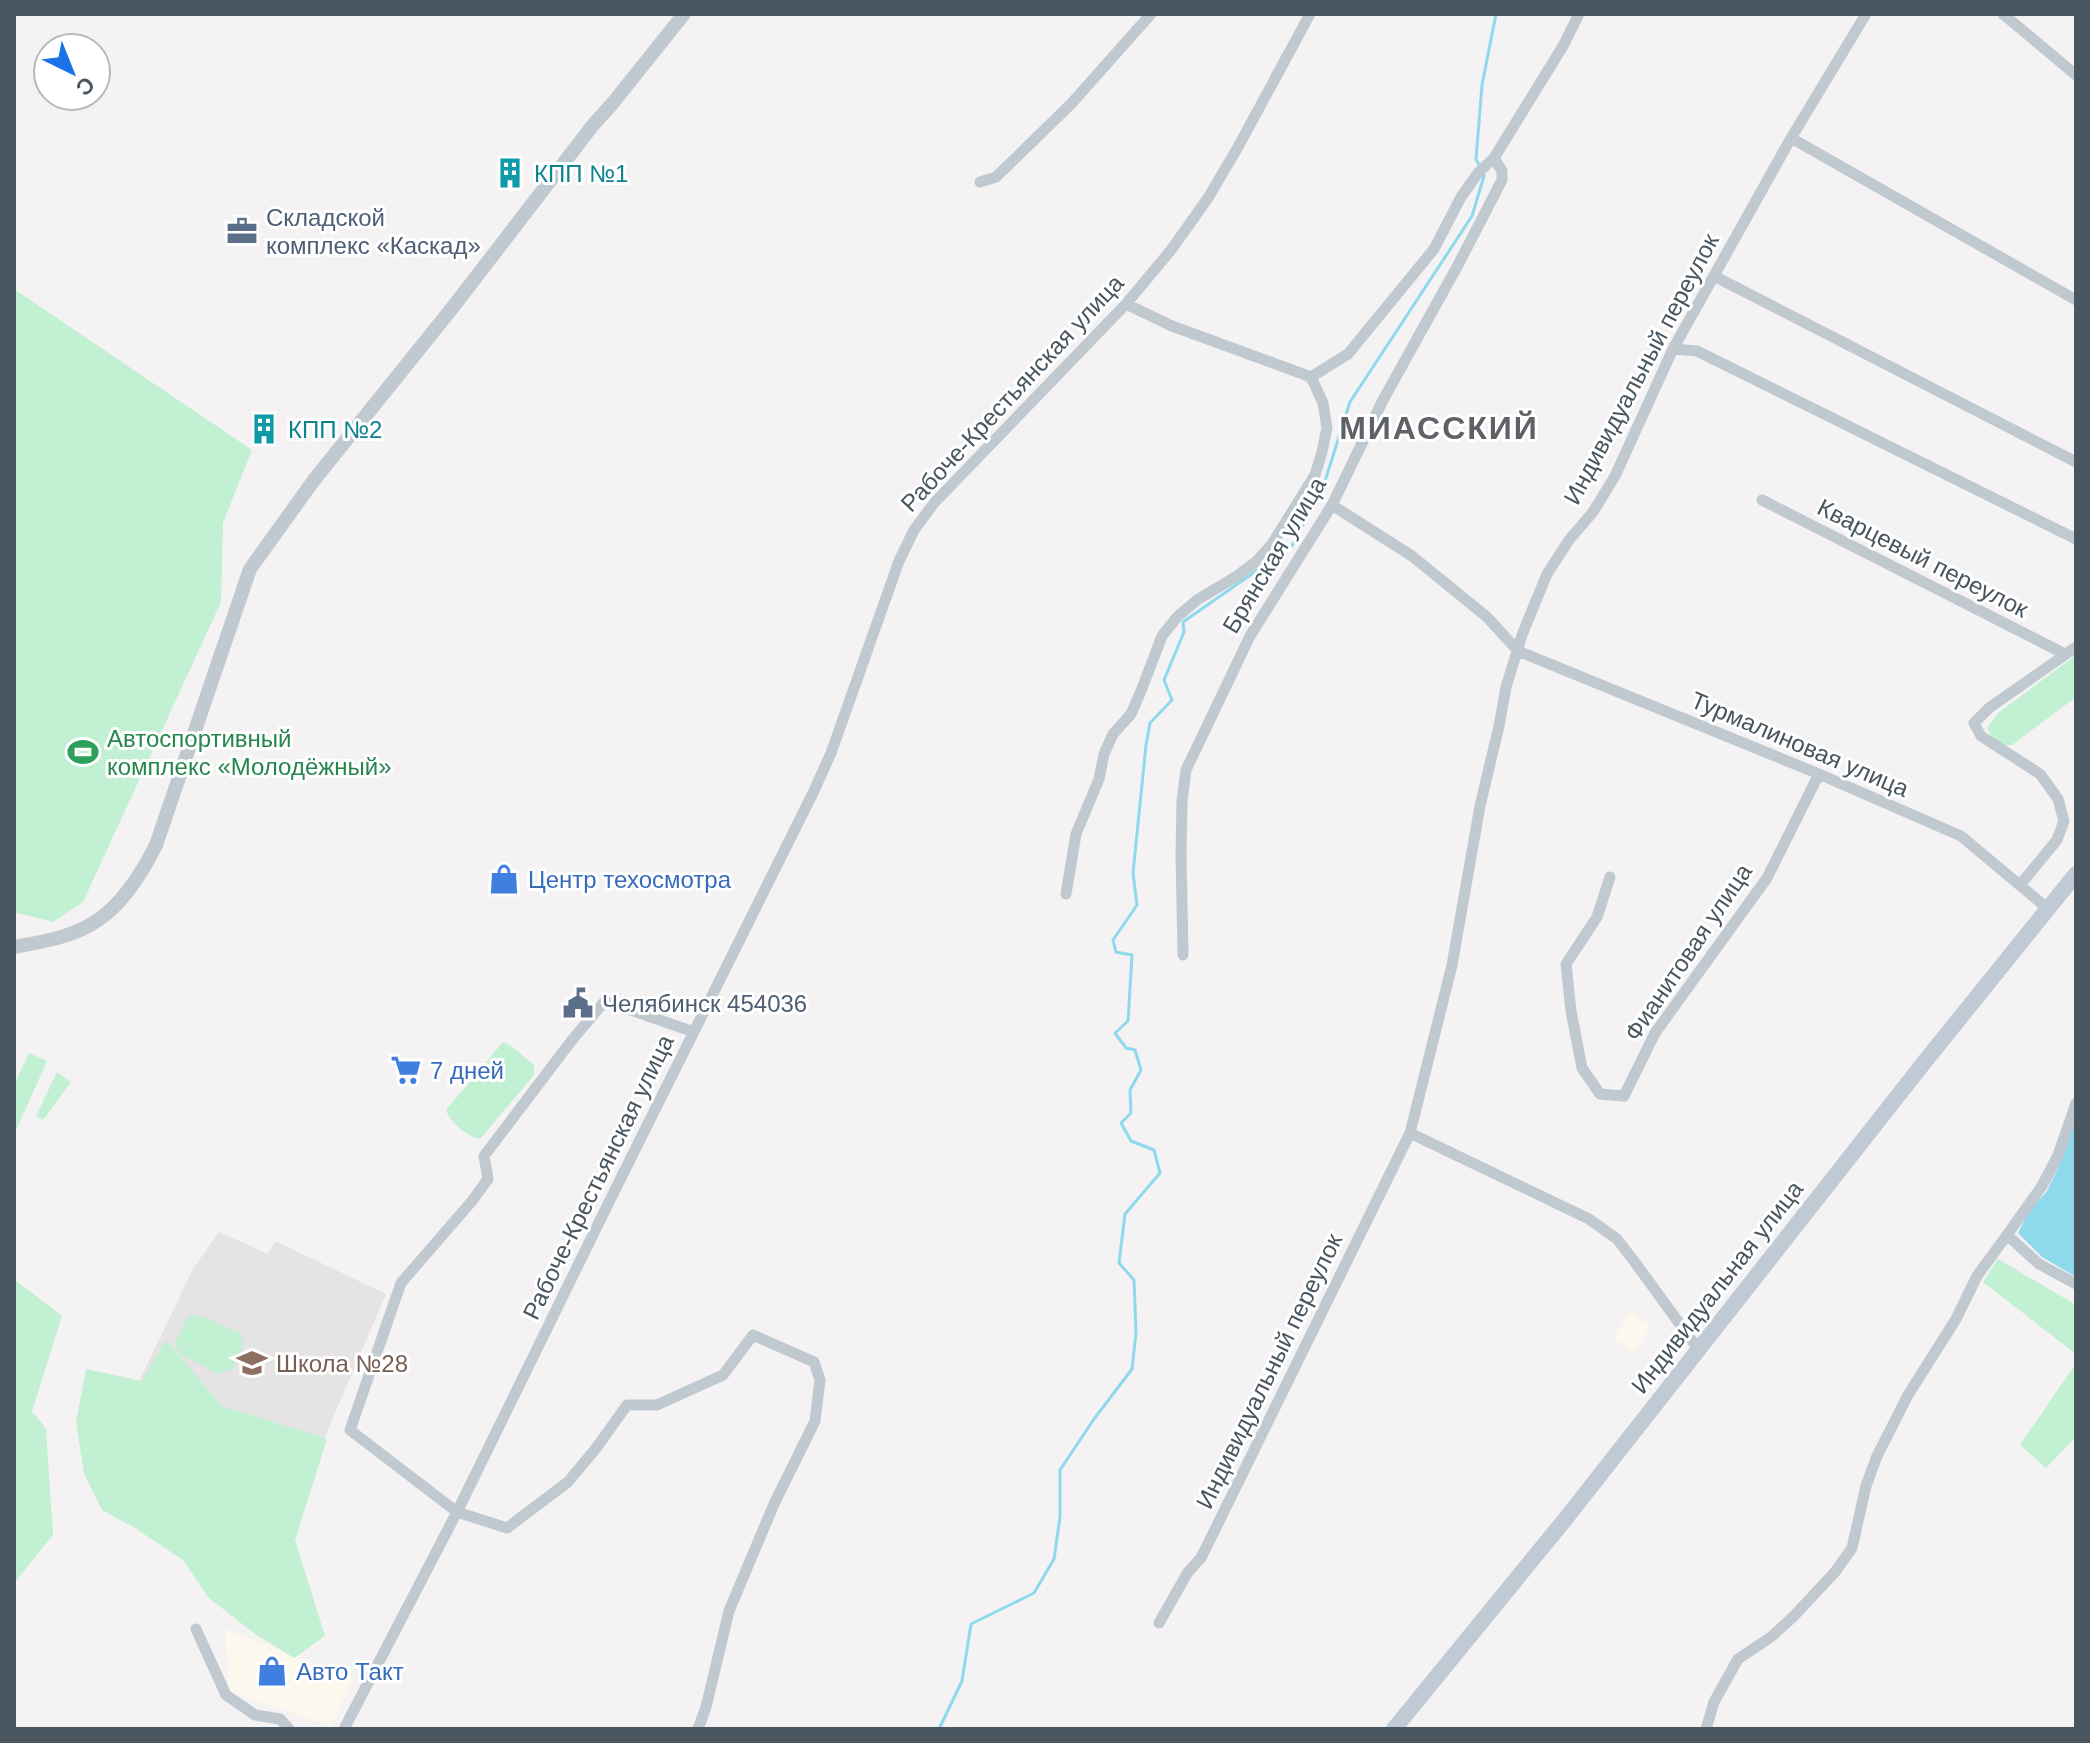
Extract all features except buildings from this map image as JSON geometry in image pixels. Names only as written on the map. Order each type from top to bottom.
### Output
[{"type":"main road","name":"Индивидуальная улица","points":[[1394,1729],[2076,874]]},
{"type":"street","points":[[14,947],[73,933],[99,920],[124,895],[146,865],[156,845],[250,569],[314,480],[684,14]]},
{"type":"street","points":[[980,182],[996,177],[1071,104],[1151,14]]},
{"type":"street","name":"Рабоче-Крестьянская улица","points":[[344,1729],[457,1512],[813,793],[831,753],[899,561],[914,530],[935,502],[1126,304],[1171,250],[1208,198],[1310,14]]},
{"type":"street","points":[[1126,304],[1172,326],[1311,377],[1348,354],[1434,249],[1461,197],[1478,173],[1494,158],[1563,46],[1579,14]]},
{"type":"street","name":"Индивидуальный переулок","points":[[1159,1623],[1188,1572],[1201,1558],[1410,1133],[1452,965],[1480,806],[1506,687],[1522,635],[1547,574],[1569,540],[1593,512],[1615,476],[1673,349],[1791,138],[1866,14]]},
{"type":"street","points":[[2003,14],[2076,75]]},
{"type":"street","points":[[1791,138],[2076,300]]},
{"type":"street","name":"Брянская улица","points":[[1183,955],[1181,853],[1186,770],[1250,636],[1332,505],[1383,400],[1502,180],[1502,171],[1494,158]]},
{"type":"street","points":[[1714,276],[2076,462]]},
{"type":"street","points":[[1673,349],[1697,351],[2076,539]]},
{"type":"street","name":"Брянская улица","points":[[1066,894],[1076,834],[1099,779],[1104,754],[1113,734],[1131,714],[1162,636],[1177,617],[1197,600],[1257,561],[1272,544],[1315,475],[1327,428],[1323,403],[1311,377]]},
{"type":"street","name":"Кварцевый переулок","points":[[1762,500],[2065,654]]},
{"type":"street","points":[[1332,505],[1412,556],[1487,617],[1518,651]]},
{"type":"street","points":[[2020,885],[2057,840],[2064,821],[2058,799],[2040,774],[1981,736],[1974,723],[1989,708],[2076,647]]},
{"type":"street","name":"Турмалиновая улица","points":[[1518,651],[1819,774],[1961,836],[2047,908]]},
{"type":"street","name":"Фианитовая улица","points":[[1610,877],[1597,917],[1566,964],[1582,1068],[1600,1094],[1624,1096],[1655,1033],[1767,878],[1819,774]]},
{"type":"street","points":[[694,1032],[605,1001],[484,1156],[488,1179],[401,1283],[350,1430],[457,1512],[507,1528],[568,1482],[627,1405],[657,1405],[723,1375],[753,1335],[814,1362],[820,1380],[815,1421],[774,1504],[729,1611],[698,1729]]},
{"type":"street","points":[[1706,1729],[1714,1702],[1738,1659],[1771,1637],[1793,1617],[1835,1572],[1852,1548],[1866,1486],[1877,1456],[1908,1395],[1956,1319],[1977,1276],[2042,1186],[2058,1155],[2076,1103]]},
{"type":"street","points":[[1410,1133],[1604,1229],[1617,1239],[1698,1349]]},
{"type":"street","points":[[2007,1235],[2039,1264],[2076,1284]]},
{"type":"street","points":[[196,1629],[226,1695],[255,1715],[280,1719],[289,1729]]},
{"type":"shaded area","name":"Школа №28","points":[[219,1232],[268,1254],[275,1241],[386,1294],[295,1507],[115,1431],[193,1269]]},
{"type":"shaded area","points":[[1631,1312],[1651,1326],[1634,1352],[1613,1338]]},
{"type":"shaded area","points":[[225,1629],[353,1678],[331,1726],[229,1692]]},
{"type":"green space","name":"Автоспортивный комплекс «Молодёжный»","points":[[14,289],[252,450],[223,523],[221,602],[83,902],[53,922],[14,912]]},
{"type":"green space","points":[[2076,655],[2076,697],[2012,745],[2003,746],[1993,739],[1987,728],[1998,713]]},
{"type":"green space","points":[[503,1042],[534,1065],[534,1075],[480,1139],[460,1128],[446,1110]]},
{"type":"green space","points":[[29,1053],[47,1061],[14,1135],[14,1085]]},
{"type":"green space","points":[[57,1072],[71,1082],[43,1120],[36,1116]]},
{"type":"green space","points":[[1998,1259],[2076,1305],[2076,1354],[1983,1282]]},
{"type":"green space","points":[[14,1279],[62,1316],[32,1411],[46,1429],[53,1535],[14,1583]]},
{"type":"green space","points":[[195,1314],[239,1332],[244,1344],[233,1369],[218,1374],[180,1354],[175,1344],[187,1318]]},
{"type":"green space","points":[[166,1340],[222,1406],[327,1439],[295,1540],[325,1636],[294,1658],[255,1634],[209,1598],[183,1560],[102,1510],[84,1473],[76,1422],[86,1369],[142,1381]]},
{"type":"green space","points":[[2076,1363],[2076,1437],[2046,1468],[2020,1445]]},
{"type":"water","points":[[2076,1119],[2076,1277],[2042,1257],[2018,1233],[2028,1213],[2047,1191]]},
{"type":"waterway","points":[[1479,165],[1476,159],[1482,85],[1496,14]]},
{"type":"waterway","points":[[939,1729],[962,1681],[971,1624],[1034,1593],[1054,1559],[1060,1517],[1060,1470],[1132,1369],[1136,1333],[1134,1280],[1119,1263],[1125,1214],[1160,1173],[1154,1150],[1131,1141],[1121,1123],[1131,1113],[1130,1090],[1141,1070],[1135,1050],[1126,1048],[1115,1033],[1128,1021],[1132,955],[1116,952],[1113,940],[1137,905],[1133,873],[1146,745],[1150,723],[1172,700],[1164,680],[1184,632],[1183,622],[1292,546],[1325,481],[1350,402],[1472,216],[1484,176],[1482,172]]},
{"type":"place","name":"КПП №1","points":[[510,173]]},
{"type":"place","name":"Складской комплекс «Каскад»","points":[[242,231]]},
{"type":"place","name":"КПП №2","points":[[264,429]]},
{"type":"place","name":"Автоспортивный комплекс «Молодёжный»","points":[[83,752]]},
{"type":"place","name":"Центр техосмотра","points":[[504,879]]},
{"type":"place","name":"Челябинск 454036","points":[[578,1003]]},
{"type":"place","name":"7 дней","points":[[406,1070]]},
{"type":"place","name":"Школа №28","points":[[252,1363]]},
{"type":"place","name":"Авто Такт","points":[[272,1671]]},
{"type":"district","name":"МИАССКИЙ","points":[[1439,428]]}]
